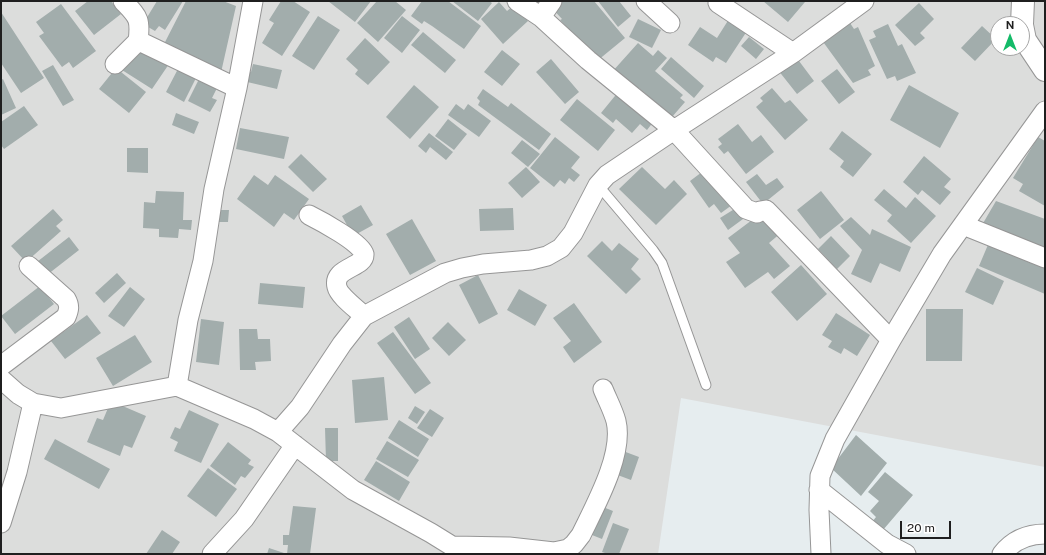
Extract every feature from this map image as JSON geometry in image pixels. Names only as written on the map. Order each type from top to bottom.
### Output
[{"type":"street","points":[[115,64],[138,42],[138,19],[123,1]]},
{"type":"street","points":[[177,386],[188,320],[203,261],[214,190],[237,88],[253,1]]},
{"type":"street","points":[[517,1],[541,17],[588,60],[674,130],[746,209],[754,212],[766,210],[891,340]]},
{"type":"street","points":[[541,17],[552,1]]},
{"type":"street","points":[[646,1],[670,24]]},
{"type":"street","points":[[278,432],[300,407],[342,344],[364,316],[445,273],[484,264],[531,260],[548,256],[561,248],[573,233],[598,185],[608,175],[674,130],[793,53],[864,1]]},
{"type":"street","points":[[1022,1],[1022,16]]},
{"type":"street","points":[[718,3],[793,53]]},
{"type":"street","points":[[138,42],[141,42],[237,88]]},
{"type":"street","points":[[1030,48],[1045,70]]},
{"type":"street","points":[[821,554],[820,476],[834,439],[942,254],[1045,111]]},
{"type":"street","points":[[309,215],[343,234],[363,251],[364,256],[362,261],[345,270],[336,282],[337,289],[364,316]]},
{"type":"street","points":[[963,224],[1045,258]]},
{"type":"street","points":[[1,366],[66,317],[69,309],[66,299],[29,266]]},
{"type":"street","points":[[1,380],[18,394],[33,403],[61,408],[177,386],[254,418],[278,432],[353,490],[456,550],[509,547],[554,552],[568,549],[581,535],[614,460],[618,439],[616,420],[603,389]]},
{"type":"street","points":[[1,523],[17,472],[33,403]]},
{"type":"street","points":[[212,554],[244,519],[295,445]]},
{"type":"street","points":[[819,490],[887,544],[906,554]]},
{"type":"street","points":[[1002,554],[1016,541],[1026,537],[1045,534]]},
{"type":"lane","points":[[598,185],[653,250],[662,263],[706,385]]},
{"type":"shaded area","points":[[1,1],[1045,1],[1045,467],[681,398],[658,554],[1,554]]},
{"type":"building","points":[[88,1],[111,1],[121,14],[94,35],[75,11]]},
{"type":"building","points":[[157,1],[183,1],[165,30],[159,26],[155,31],[143,24]]},
{"type":"building","points":[[186,1],[223,1],[236,6],[220,77],[163,46]]},
{"type":"building","points":[[281,1],[293,1],[310,12],[282,56],[262,43],[274,23],[269,20]]},
{"type":"building","points":[[328,1],[371,1],[355,22]]},
{"type":"building","points":[[377,1],[395,1],[406,10],[378,42],[357,23]]},
{"type":"building","points":[[422,1],[448,1],[481,26],[464,49],[424,21],[422,24],[411,16]]},
{"type":"building","points":[[452,1],[489,1],[492,3],[478,21]]},
{"type":"building","points":[[554,1],[594,1],[625,38],[597,61],[560,20],[562,19],[550,6]]},
{"type":"building","points":[[598,1],[619,1],[631,16],[618,27]]},
{"type":"building","points":[[763,1],[803,1],[805,2],[788,22]]},
{"type":"building","points":[[499,2],[507,11],[513,6],[528,21],[503,44],[481,19]]},
{"type":"building","points":[[919,3],[934,19],[920,33],[925,38],[915,46],[895,25]]},
{"type":"building","points":[[61,4],[96,51],[73,68],[69,62],[62,67],[39,36],[44,33],[36,22]]},
{"type":"building","points":[[1,12],[44,78],[21,93],[1,63]]},
{"type":"building","points":[[318,16],[340,30],[314,70],[292,56]]},
{"type":"building","points":[[402,16],[420,30],[402,53],[384,38]]},
{"type":"building","points":[[638,19],[661,30],[652,48],[629,37]]},
{"type":"building","points":[[729,19],[747,31],[726,63],[716,57],[713,62],[688,45],[700,27],[717,38]]},
{"type":"building","points":[[850,23],[854,29],[858,27],[875,66],[868,70],[871,75],[853,83],[821,39]]},
{"type":"building","points":[[888,24],[898,46],[902,44],[916,73],[897,81],[895,76],[887,79],[869,40],[876,37],[873,31]]},
{"type":"building","points":[[982,26],[990,33],[990,45],[975,61],[961,48]]},
{"type":"building","points":[[423,32],[456,60],[445,73],[411,45]]},
{"type":"building","points":[[749,37],[764,49],[756,59],[741,46]]},
{"type":"building","points":[[365,38],[390,62],[368,85],[355,74],[358,70],[346,59]]},
{"type":"building","points":[[638,43],[653,56],[658,50],[667,58],[655,71],[683,95],[680,98],[685,102],[672,117],[639,88],[635,92],[612,72]]},
{"type":"building","points":[[139,45],[169,64],[152,89],[122,70]]},
{"type":"building","points":[[502,50],[520,64],[502,86],[484,72]]},
{"type":"building","points":[[671,57],[704,86],[694,98],[661,69]]},
{"type":"building","points":[[796,57],[814,81],[797,94],[778,70]]},
{"type":"building","points":[[551,59],[579,92],[565,104],[536,72]]},
{"type":"building","points":[[253,64],[282,70],[277,89],[243,81],[246,70],[251,72]]},
{"type":"building","points":[[53,65],[74,100],[63,106],[42,71]]},
{"type":"building","points":[[179,67],[197,76],[184,102],[166,92]]},
{"type":"building","points":[[116,68],[146,92],[129,113],[99,89]]},
{"type":"building","points":[[837,69],[855,92],[839,104],[821,81]]},
{"type":"building","points":[[3,79],[16,108],[1,115],[1,80]]},
{"type":"building","points":[[199,79],[217,88],[212,98],[217,100],[210,112],[188,101]]},
{"type":"building","points":[[414,85],[439,107],[410,139],[386,117]]},
{"type":"building","points":[[909,85],[959,113],[940,148],[890,120]]},
{"type":"building","points":[[772,88],[785,103],[790,100],[808,120],[785,140],[756,107],[763,101],[760,98]]},
{"type":"building","points":[[483,89],[508,107],[511,103],[551,134],[539,150],[478,105],[480,101],[477,98]]},
{"type":"building","points":[[619,91],[654,121],[647,130],[640,124],[632,133],[616,119],[613,123],[601,113]]},
{"type":"building","points":[[577,99],[615,130],[598,151],[560,120]]},
{"type":"building","points":[[456,104],[464,110],[468,104],[491,121],[479,137],[448,115]]},
{"type":"building","points":[[24,106],[38,125],[4,149],[1,145],[1,122]]},
{"type":"building","points":[[176,113],[199,122],[194,134],[172,125]]},
{"type":"building","points":[[448,119],[467,134],[454,150],[435,136]]},
{"type":"building","points":[[738,124],[752,142],[761,135],[774,152],[746,174],[728,151],[724,154],[718,147],[722,144],[718,139]]},
{"type":"building","points":[[240,128],[289,137],[284,159],[236,149]]},
{"type":"building","points":[[842,131],[872,154],[853,177],[840,167],[844,161],[829,149]]},
{"type":"building","points":[[429,133],[453,152],[446,160],[430,147],[426,153],[418,146]]},
{"type":"building","points":[[555,137],[580,157],[571,168],[580,175],[574,182],[569,178],[565,184],[560,180],[554,187],[530,168]]},
{"type":"building","points":[[1038,137],[1045,141],[1045,206],[1019,191],[1023,184],[1013,178]]},
{"type":"building","points":[[522,140],[540,154],[528,167],[511,153]]},
{"type":"building","points":[[127,148],[148,148],[148,173],[127,172]]},
{"type":"building","points":[[301,154],[327,179],[313,192],[288,167]]},
{"type":"building","points":[[924,156],[951,179],[944,187],[951,192],[940,205],[922,190],[918,195],[903,182]]},
{"type":"building","points":[[526,167],[540,182],[522,198],[508,183]]},
{"type":"building","points":[[642,167],[665,189],[674,180],[687,194],[656,225],[619,189]]},
{"type":"building","points":[[706,169],[732,205],[721,213],[714,204],[709,208],[690,181]]},
{"type":"building","points":[[757,174],[766,185],[777,178],[784,187],[763,204],[746,182]]},
{"type":"building","points":[[254,175],[268,185],[275,175],[309,199],[294,220],[284,213],[274,227],[237,199]]},
{"type":"building","points":[[884,189],[906,208],[915,197],[936,216],[911,243],[887,221],[892,215],[874,200]]},
{"type":"building","points":[[156,191],[184,192],[183,220],[192,220],[191,230],[179,229],[178,238],[159,237],[159,229],[143,228],[144,202],[155,203]]},
{"type":"building","points":[[821,191],[844,220],[820,239],[797,210]]},
{"type":"building","points":[[996,201],[1045,219],[1045,249],[982,225]]},
{"type":"building","points":[[361,205],[373,225],[353,236],[342,216]]},
{"type":"building","points":[[513,208],[514,230],[480,231],[479,209]]},
{"type":"building","points":[[736,208],[743,219],[728,230],[720,218]]},
{"type":"building","points":[[53,209],[63,220],[56,226],[61,231],[26,262],[11,246]]},
{"type":"building","points":[[216,210],[229,210],[228,222],[216,222]]},
{"type":"building","points":[[764,211],[782,232],[769,243],[790,266],[774,279],[768,272],[745,288],[726,262],[740,253],[728,238]]},
{"type":"building","points":[[851,217],[870,235],[872,229],[911,247],[900,272],[880,263],[871,283],[851,274],[862,250],[840,226]]},
{"type":"building","points":[[412,219],[436,261],[410,275],[386,234]]},
{"type":"building","points":[[831,236],[850,256],[837,269],[818,249]]},
{"type":"building","points":[[69,237],[79,250],[43,278],[33,265]]},
{"type":"building","points":[[990,240],[1045,263],[1045,294],[979,266]]},
{"type":"building","points":[[602,241],[612,251],[619,243],[639,259],[631,269],[641,279],[626,294],[587,256]]},
{"type":"building","points":[[801,265],[827,294],[797,321],[771,292]]},
{"type":"building","points":[[977,268],[1004,281],[993,305],[965,292]]},
{"type":"building","points":[[117,273],[126,283],[104,303],[95,293]]},
{"type":"building","points":[[478,275],[498,314],[479,324],[459,285]]},
{"type":"building","points":[[260,283],[305,287],[303,308],[258,304]]},
{"type":"building","points":[[40,286],[54,304],[15,334],[1,316]]},
{"type":"building","points":[[130,287],[145,299],[124,327],[108,316]]},
{"type":"building","points":[[519,289],[547,305],[535,326],[507,310]]},
{"type":"building","points":[[574,303],[602,342],[574,363],[563,347],[571,341],[553,318]]},
{"type":"building","points":[[926,309],[963,309],[962,361],[926,361]]},
{"type":"building","points":[[836,313],[870,335],[857,356],[844,348],[841,354],[828,347],[832,341],[822,335]]},
{"type":"building","points":[[87,315],[101,333],[65,359],[51,341]]},
{"type":"building","points":[[409,317],[430,349],[415,359],[394,327]]},
{"type":"building","points":[[201,319],[224,322],[219,365],[196,362]]},
{"type":"building","points":[[448,322],[466,340],[449,356],[432,338]]},
{"type":"building","points":[[239,329],[257,329],[258,339],[270,339],[271,361],[255,362],[256,370],[240,370]]},
{"type":"building","points":[[393,332],[431,383],[415,394],[377,343]]},
{"type":"building","points":[[135,335],[152,362],[113,386],[96,358]]},
{"type":"building","points":[[384,377],[388,420],[355,423],[352,380]]},
{"type":"building","points":[[111,401],[146,416],[132,448],[124,445],[120,456],[87,442],[97,418],[103,420]]},
{"type":"building","points":[[415,406],[425,412],[417,424],[408,418]]},
{"type":"building","points":[[430,409],[444,418],[432,437],[417,428]]},
{"type":"building","points":[[189,410],[219,424],[201,463],[174,451],[178,442],[170,438],[175,427],[180,429]]},
{"type":"building","points":[[399,420],[429,439],[418,457],[388,438]]},
{"type":"building","points":[[325,428],[338,428],[338,461],[326,461]]},
{"type":"building","points":[[856,435],[887,463],[861,496],[831,468]]},
{"type":"building","points":[[55,439],[110,469],[99,489],[44,459]]},
{"type":"building","points":[[387,441],[419,460],[408,477],[376,459]]},
{"type":"building","points":[[228,442],[251,460],[248,464],[254,467],[245,478],[241,476],[235,485],[210,466]]},
{"type":"building","points":[[623,451],[639,457],[631,480],[615,474]]},
{"type":"building","points":[[376,461],[410,482],[399,501],[364,480]]},
{"type":"building","points":[[208,468],[237,489],[216,517],[187,496]]},
{"type":"building","points":[[885,472],[913,495],[883,530],[872,522],[876,517],[870,511],[879,501],[868,492]]},
{"type":"building","points":[[598,505],[613,511],[602,539],[587,533]]},
{"type":"building","points":[[293,506],[316,508],[310,554],[287,554],[288,545],[283,545],[283,535],[289,535]]},
{"type":"building","points":[[613,523],[629,529],[619,554],[608,554],[602,552]]},
{"type":"building","points":[[162,530],[180,542],[172,554],[146,554]]},
{"type":"building","points":[[269,548],[287,554],[267,554]]}]
